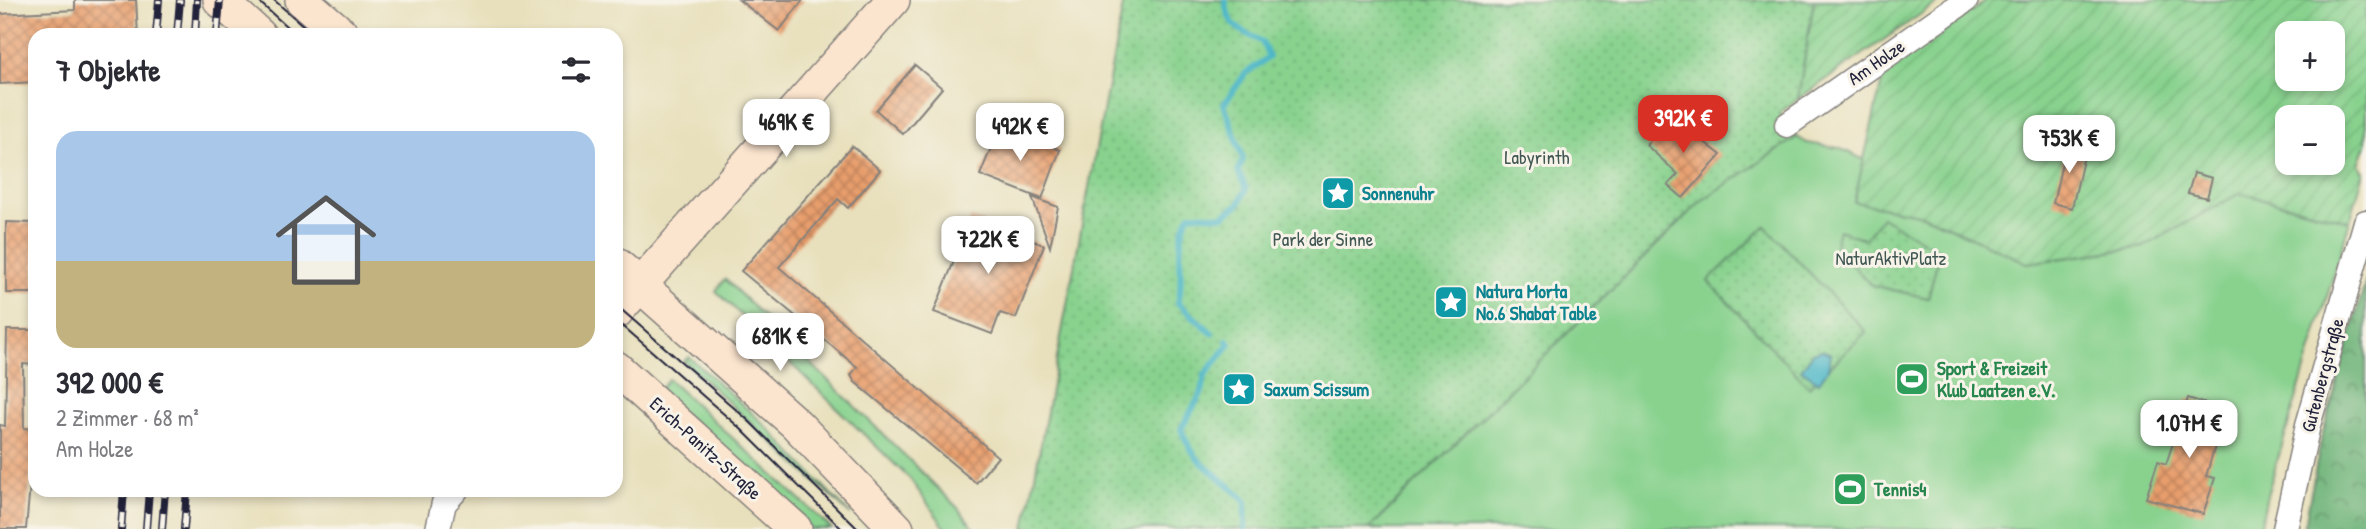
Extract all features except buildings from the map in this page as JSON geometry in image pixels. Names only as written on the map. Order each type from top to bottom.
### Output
[{"type":"main road","points":[[220,0],[251,28]]},
{"type":"main road","points":[[302,0],[336,28]]},
{"type":"main road","points":[[893,0],[628,274],[796,424],[897,529]]},
{"type":"main road","name":"Erich-Panitz-Straße","points":[[623,374],[795,529]]},
{"type":"street","name":"Am Holze","points":[[1787,125],[1966,0]]},
{"type":"street","name":"Gutenbergstraße","points":[[2285,529],[2308,425],[2366,222]]},
{"type":"street","points":[[438,529],[444,503],[450,497]]},
{"type":"green space","name":"Park der Sinne","points":[[1124,0],[1814,0],[1798,99],[1779,113],[1797,137],[1701,201],[1369,529],[1025,529]]},
{"type":"green space","points":[[1814,0],[1941,0],[1798,99]]},
{"type":"green space","points":[[1988,0],[2366,0],[2366,144],[2359,164],[2364,172],[2350,221],[2240,193],[2143,247],[2027,263],[1924,215],[1854,202],[1884,72]]},
{"type":"green space","name":"Sport & Freizeit Klub Laatzen e.V.","points":[[1797,137],[1807,143],[1839,148],[1865,160],[1855,202],[1924,215],[2027,263],[2143,247],[2240,193],[2350,221],[2267,495],[2260,529],[1369,529],[1701,201]]},
{"type":"green space","name":"NaturAktivPlatz","points":[[1882,217],[1940,251],[1928,298],[1871,285],[1835,246],[1839,230],[1865,239]]},
{"type":"green space","points":[[1765,226],[1866,332],[1809,387],[1708,281]]},
{"type":"green space","points":[[725,279],[957,507],[975,529],[946,529],[910,479],[716,291]]},
{"type":"green space","points":[[2366,280],[2366,529],[2304,529],[2322,436]]},
{"type":"green space","points":[[689,357],[763,423],[851,515],[684,361]]},
{"type":"green space","points":[[668,379],[832,529],[811,529],[659,391]]},
{"type":"water","points":[[1822,350],[1831,354],[1828,369],[1819,382],[1801,370],[1813,353]]},
{"type":"waterway","points":[[1212,333],[1178,303],[1182,235],[1190,214],[1223,216],[1239,204],[1246,189],[1238,171],[1243,159],[1224,104],[1246,73],[1269,57],[1262,42],[1233,23],[1225,0]]},
{"type":"waterway","points":[[1227,341],[1230,344],[1205,375],[1202,392],[1181,429],[1202,463],[1246,502],[1245,529]]},
{"type":"tram line","points":[[257,0],[288,28]]},
{"type":"tram line","points":[[274,0],[306,28]]},
{"type":"tram line","points":[[623,311],[748,420],[858,529]]},
{"type":"tram line","points":[[623,326],[741,429],[842,529]]},
{"type":"railway","points":[[157,28],[159,0]]},
{"type":"railway","points":[[178,28],[180,0]]},
{"type":"railway","points":[[195,28],[197,0]]},
{"type":"railway","points":[[218,28],[220,0]]},
{"type":"railway","points":[[121,529],[123,497]]},
{"type":"railway","points":[[146,529],[148,497]]},
{"type":"railway","points":[[162,529],[164,497]]},
{"type":"railway","points":[[184,529],[186,497]]},
{"type":"place","name":"Sonnenuhr","points":[[1338,193]]},
{"type":"place","name":"Natura Morta No.6 Shabat Table","points":[[1451,302]]},
{"type":"place","name":"Sport & Freizeit Klub Laatzen e.V.","points":[[1912,379]]},
{"type":"place","name":"Saxum Scissum","points":[[1239,389]]},
{"type":"place","name":"Tennis4","points":[[1850,489]]},
{"type":"park label","name":"Labyrinth","points":[[1537,157]]}]
